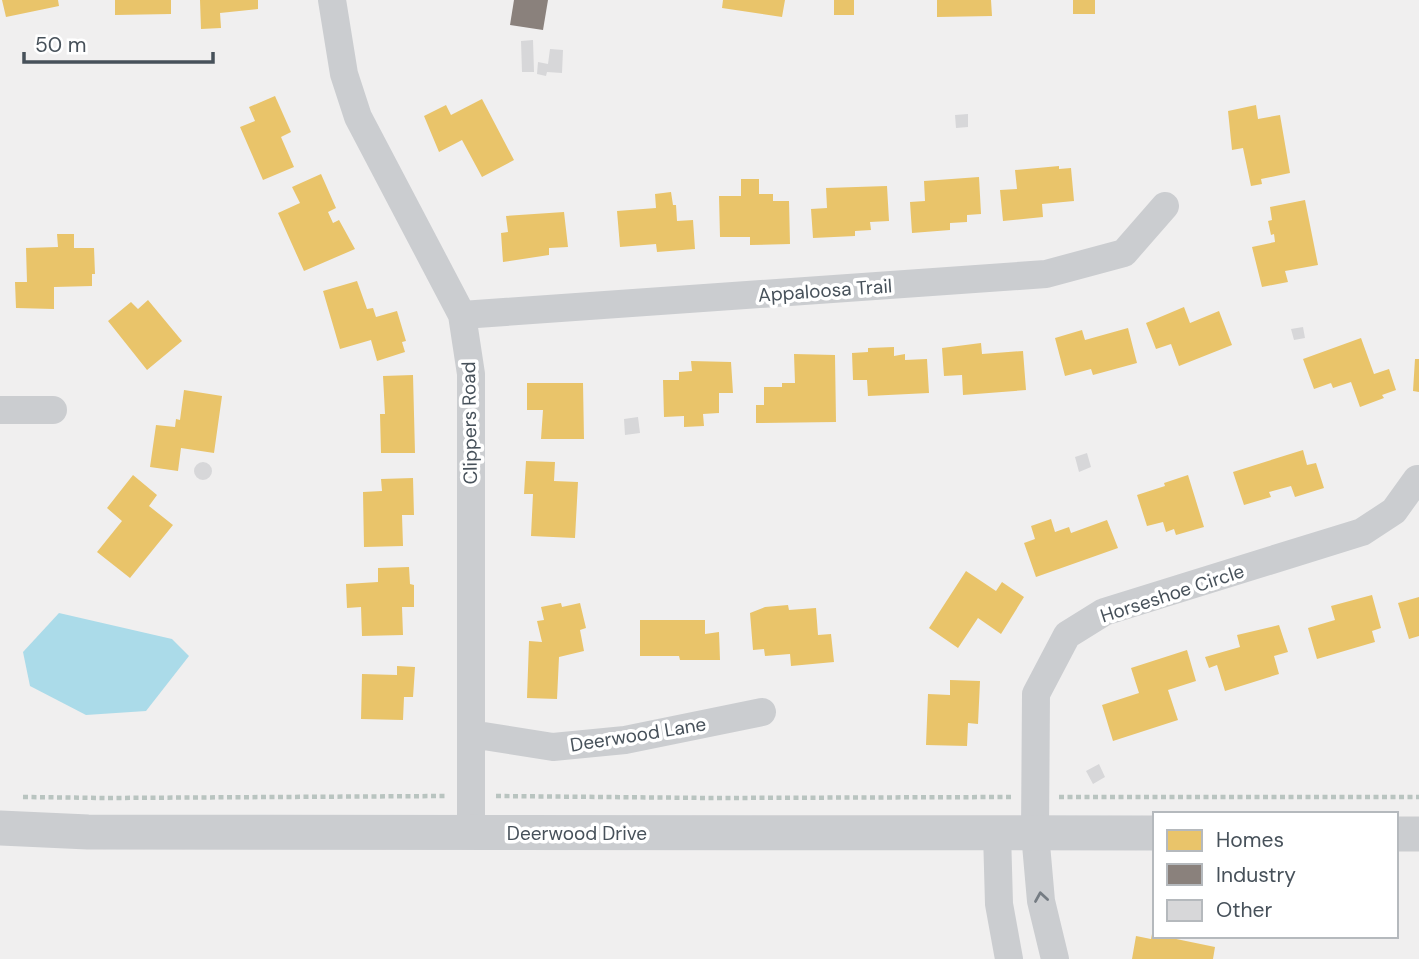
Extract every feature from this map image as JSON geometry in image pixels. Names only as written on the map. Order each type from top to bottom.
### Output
[{"type":"street","name":"Clippers Road","points":[[332,0],[344,74],[358,117],[462,315],[471,374],[471,832]]},
{"type":"street","name":"Appaloosa Trail","points":[[462,315],[1046,274],[1124,253],[1165,206]]},
{"type":"street","points":[[0,410],[54,410]]},
{"type":"street","name":"Horseshoe Circle","points":[[1055,959],[1041,901],[1035,833],[1036,694],[1068,635],[1104,612],[1362,532],[1394,511],[1417,480]]},
{"type":"street","name":"Deerwood Lane","points":[[471,734],[553,747],[625,740],[762,712]]},
{"type":"street","name":"Deerwood Drive","points":[[0,828],[88,832],[1153,834]]},
{"type":"street","points":[[997,833],[999,904],[1009,959]]},
{"type":"street","points":[[1398,834],[1419,834]]},
{"type":"path","points":[[13,796],[106,799],[471,796],[712,799],[1419,797]]},
{"type":"water","points":[[59,613],[172,639],[189,656],[146,711],[86,715],[30,686],[23,652]]},
{"type":"building: Homes","points":[[2,0],[58,0],[59,6],[6,17]]},
{"type":"building: Homes","points":[[115,0],[171,0],[171,14],[115,15]]},
{"type":"building: Homes","points":[[200,0],[258,0],[258,9],[220,13],[221,28],[201,29]]},
{"type":"building: Homes","points":[[723,0],[785,0],[782,17],[722,8]]},
{"type":"building: Homes","points":[[834,0],[854,0],[854,15],[834,15]]},
{"type":"building: Homes","points":[[937,0],[991,0],[992,16],[937,17]]},
{"type":"building: Homes","points":[[1073,0],[1095,0],[1095,14],[1073,14]]},
{"type":"building: Homes","points":[[275,96],[291,132],[281,137],[294,167],[263,180],[240,127],[255,121],[249,107]]},
{"type":"building: Homes","points":[[482,99],[514,160],[482,177],[462,140],[439,152],[424,116],[446,105],[451,115]]},
{"type":"building: Homes","points":[[1256,105],[1258,119],[1280,115],[1290,173],[1261,179],[1262,184],[1251,186],[1243,148],[1232,150],[1228,111]]},
{"type":"building: Homes","points":[[1059,166],[1059,169],[1071,168],[1074,201],[1042,204],[1043,217],[1003,221],[1000,190],[1017,189],[1015,170]]},
{"type":"building: Homes","points":[[321,174],[336,208],[328,212],[333,223],[339,220],[355,249],[304,271],[278,213],[300,203],[292,187]]},
{"type":"building: Homes","points":[[979,177],[981,214],[967,215],[967,222],[950,223],[950,230],[912,233],[910,202],[925,201],[924,181]]},
{"type":"building: Homes","points":[[741,179],[759,179],[759,194],[773,194],[773,201],[789,201],[790,244],[750,245],[750,237],[720,237],[719,196],[741,196]]},
{"type":"building: Homes","points":[[887,186],[889,221],[870,222],[871,230],[855,231],[855,236],[813,238],[811,209],[827,208],[826,188]]},
{"type":"building: Homes","points":[[671,192],[673,205],[676,205],[677,221],[693,220],[695,249],[657,252],[656,244],[620,247],[617,211],[656,208],[655,194]]},
{"type":"building: Homes","points":[[1305,200],[1318,265],[1285,271],[1288,282],[1262,287],[1252,247],[1275,242],[1268,221],[1272,220],[1270,207]]},
{"type":"building: Homes","points":[[564,212],[568,247],[549,248],[549,255],[503,262],[501,233],[508,232],[506,216]]},
{"type":"building: Homes","points":[[57,234],[74,234],[74,248],[94,248],[95,274],[92,274],[92,286],[54,287],[54,309],[16,308],[15,282],[27,282],[26,248],[58,247]]},
{"type":"building: Homes","points":[[357,281],[367,309],[373,308],[376,317],[397,311],[406,341],[402,342],[405,352],[377,361],[371,340],[340,349],[323,291]]},
{"type":"building: Homes","points":[[148,300],[182,341],[147,370],[108,321],[131,302],[138,309]]},
{"type":"building: Homes","points":[[1184,307],[1190,323],[1219,311],[1232,345],[1179,366],[1171,344],[1156,349],[1146,323]]},
{"type":"building: Homes","points":[[1128,328],[1137,363],[1093,375],[1091,369],[1065,376],[1055,338],[1082,330],[1085,340]]},
{"type":"building: Homes","points":[[1361,338],[1374,374],[1389,369],[1396,390],[1382,395],[1384,398],[1360,407],[1351,382],[1333,388],[1331,383],[1314,389],[1303,359]]},
{"type":"building: Homes","points":[[981,343],[982,354],[1023,351],[1026,390],[963,395],[962,375],[944,376],[942,348]]},
{"type":"building: Homes","points":[[894,347],[894,356],[905,354],[905,360],[927,359],[929,393],[868,396],[867,380],[853,380],[852,353],[868,352],[868,348]]},
{"type":"building: Homes","points":[[794,354],[835,355],[836,422],[756,423],[756,405],[764,405],[764,387],[782,387],[782,383],[795,383]]},
{"type":"building: Homes","points":[[1415,359],[1419,359],[1419,392],[1413,391]]},
{"type":"building: Homes","points":[[691,361],[731,362],[733,393],[719,393],[719,413],[703,414],[704,426],[684,427],[684,416],[664,417],[663,380],[679,380],[679,372],[692,371]]},
{"type":"building: Homes","points":[[413,375],[415,453],[381,453],[380,414],[385,414],[383,376]]},
{"type":"building: Homes","points":[[527,383],[583,383],[584,439],[541,439],[543,410],[527,410]]},
{"type":"building: Homes","points":[[184,390],[222,396],[214,453],[181,448],[178,471],[150,467],[156,425],[175,427],[176,419],[180,420]]},
{"type":"building: Homes","points":[[1303,450],[1307,465],[1316,463],[1324,488],[1295,497],[1291,486],[1269,492],[1271,497],[1244,505],[1233,472]]},
{"type":"building: Homes","points":[[526,461],[555,462],[554,481],[578,482],[575,538],[531,536],[533,494],[524,494]]},
{"type":"building: Homes","points":[[133,475],[157,495],[149,506],[173,525],[130,578],[97,552],[122,521],[107,508]]},
{"type":"building: Homes","points":[[1188,475],[1204,527],[1176,535],[1174,529],[1166,532],[1163,522],[1147,526],[1137,495]]},
{"type":"building: Homes","points":[[413,478],[414,515],[402,515],[403,546],[364,547],[363,492],[382,491],[381,479]]},
{"type":"building: Homes","points":[[1051,519],[1055,532],[1069,527],[1071,533],[1107,520],[1118,548],[1036,577],[1024,543],[1035,539],[1031,526]]},
{"type":"building: Homes","points":[[409,567],[410,584],[414,585],[414,607],[402,607],[403,635],[362,636],[361,607],[347,608],[346,584],[378,582],[378,568]]},
{"type":"building: Homes","points":[[966,571],[996,591],[1002,582],[1024,597],[1001,634],[978,618],[958,648],[929,628]]},
{"type":"building: Homes","points":[[1372,595],[1381,628],[1372,631],[1375,642],[1317,659],[1308,628],[1335,620],[1331,606]]},
{"type":"building: Homes","points":[[1419,597],[1419,636],[1409,639],[1398,603]]},
{"type":"building: Homes","points":[[561,603],[562,607],[580,603],[586,628],[580,630],[584,651],[559,657],[557,699],[527,698],[529,641],[542,642],[537,621],[544,620],[541,607]]},
{"type":"building: Homes","points":[[788,605],[789,610],[816,608],[818,635],[831,634],[834,662],[791,666],[790,654],[765,656],[764,649],[753,650],[750,613],[765,607]]},
{"type":"building: Homes","points":[[640,620],[705,620],[705,634],[719,632],[720,660],[640,656]]},
{"type":"building: Homes","points":[[1279,625],[1288,652],[1274,656],[1279,674],[1225,691],[1217,665],[1209,668],[1205,657],[1240,647],[1237,635]]},
{"type":"building: Homes","points":[[1187,650],[1196,681],[1168,690],[1178,720],[1113,741],[1102,705],[1139,693],[1131,668]]},
{"type":"building: Homes","points":[[397,666],[415,667],[413,697],[404,697],[403,720],[361,719],[362,674],[397,675]]},
{"type":"building: Homes","points":[[950,680],[980,681],[978,724],[968,723],[967,746],[926,745],[928,694],[950,695]]},
{"type":"building: Homes","points":[[1152,934],[1153,938],[1171,938],[1215,947],[1213,959],[1132,959],[1136,936],[1151,939]]},
{"type":"building: Industry","points":[[514,0],[548,0],[543,30],[510,25]]},
{"type":"building: Other","points":[[533,40],[534,72],[522,72],[521,41]]},
{"type":"building: Other","points":[[550,49],[563,50],[562,73],[547,72],[546,76],[537,74],[538,62],[548,64]]},
{"type":"building: Other","points":[[968,114],[968,127],[956,128],[955,115]]},
{"type":"building: Other","points":[[1303,327],[1305,338],[1294,340],[1291,329]]},
{"type":"building: Other","points":[[638,417],[640,433],[625,435],[624,419]]},
{"type":"building: Other","points":[[1087,453],[1091,467],[1079,472],[1075,457]]},
{"type":"building: Other","points":[[203,462],[209,465],[212,471],[209,477],[203,480],[197,477],[194,471],[197,465]]},
{"type":"building: Other","points":[[1099,764],[1105,777],[1093,784],[1086,771]]}]
